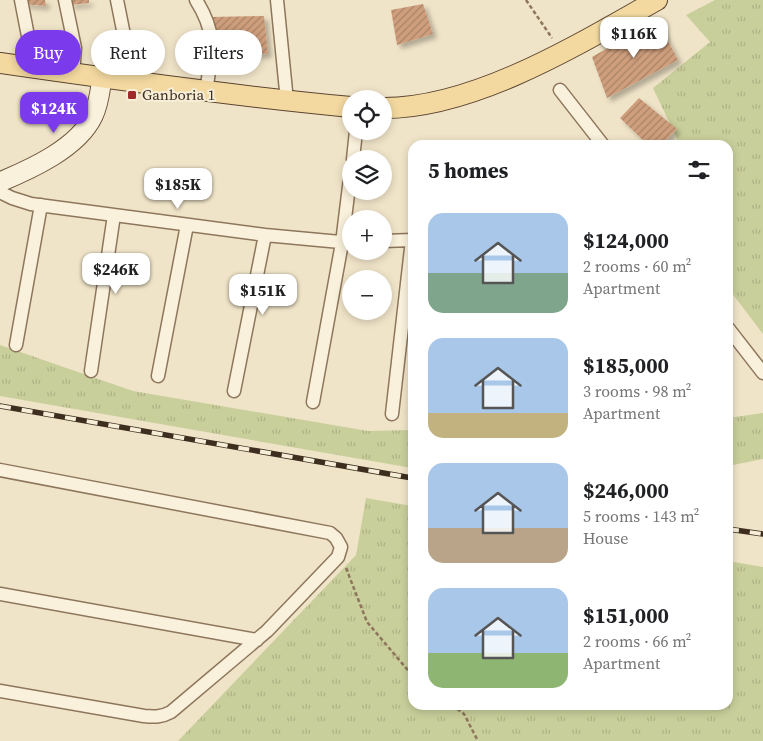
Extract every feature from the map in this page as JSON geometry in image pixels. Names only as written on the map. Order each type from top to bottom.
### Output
[{"type":"main road","points":[[392,107],[429,104],[468,93],[507,78],[561,52],[657,0]]},
{"type":"main road","points":[[0,63],[15,66]]},
{"type":"main road","points":[[80,75],[342,106]]},
{"type":"main road","points":[[0,182],[37,166],[53,156],[68,145],[85,128],[97,106],[102,78]]},
{"type":"street","points":[[21,0],[27,30]]},
{"type":"street","points":[[65,0],[71,30]]},
{"type":"street","points":[[117,0],[124,35],[127,82]]},
{"type":"street","points":[[196,0],[205,15],[211,32],[212,43],[206,91]]},
{"type":"street","points":[[276,0],[287,101]]},
{"type":"street","points":[[560,90],[599,140]]},
{"type":"street","points":[[0,192],[22,201],[41,205],[265,235],[342,243]]},
{"type":"street","points":[[16,345],[41,205]]},
{"type":"street","points":[[91,371],[114,215]]},
{"type":"street","points":[[158,376],[187,225]]},
{"type":"street","points":[[234,391],[265,235]]},
{"type":"street","points":[[392,241],[408,240]]},
{"type":"street","points":[[313,402],[343,260]]},
{"type":"street","points":[[392,414],[406,345],[408,310]]},
{"type":"street","points":[[733,334],[763,372]]},
{"type":"street","points":[[0,470],[330,533],[340,542],[340,552],[257,640],[171,712],[158,717],[144,716],[0,691]]},
{"type":"street","points":[[0,594],[257,640]]},
{"type":"path","points":[[526,0],[561,52]]},
{"type":"path","points":[[340,552],[367,622],[408,670]]},
{"type":"path","points":[[459,710],[464,714],[478,741]]},
{"type":"green space","points":[[715,0],[763,0],[763,334],[733,295],[733,140],[678,140],[653,88],[710,42],[686,15]]},
{"type":"green space","points":[[0,345],[133,391],[368,431],[408,430],[408,467],[0,396]]},
{"type":"green space","points":[[763,413],[763,459],[733,465],[733,417]]},
{"type":"green space","points":[[366,498],[408,505],[408,710],[733,710],[733,562],[763,567],[763,741],[178,741],[356,555]]},
{"type":"building","points":[[22,0],[45,0],[46,6],[23,4]]},
{"type":"building","points":[[70,0],[89,0],[89,3],[71,5]]},
{"type":"building","points":[[423,4],[433,34],[397,45],[391,10]]},
{"type":"building","points":[[264,16],[268,54],[262,54],[262,30],[213,30],[210,17]]},
{"type":"building","points":[[657,20],[678,60],[607,98],[592,57]]},
{"type":"building","points":[[639,98],[677,129],[666,140],[643,140],[620,118]]},
{"type":"railway","points":[[0,406],[408,477]]},
{"type":"railway","points":[[733,530],[763,534]]},
{"type":"place","name":"Ganboria 1","points":[[132,95]]}]
